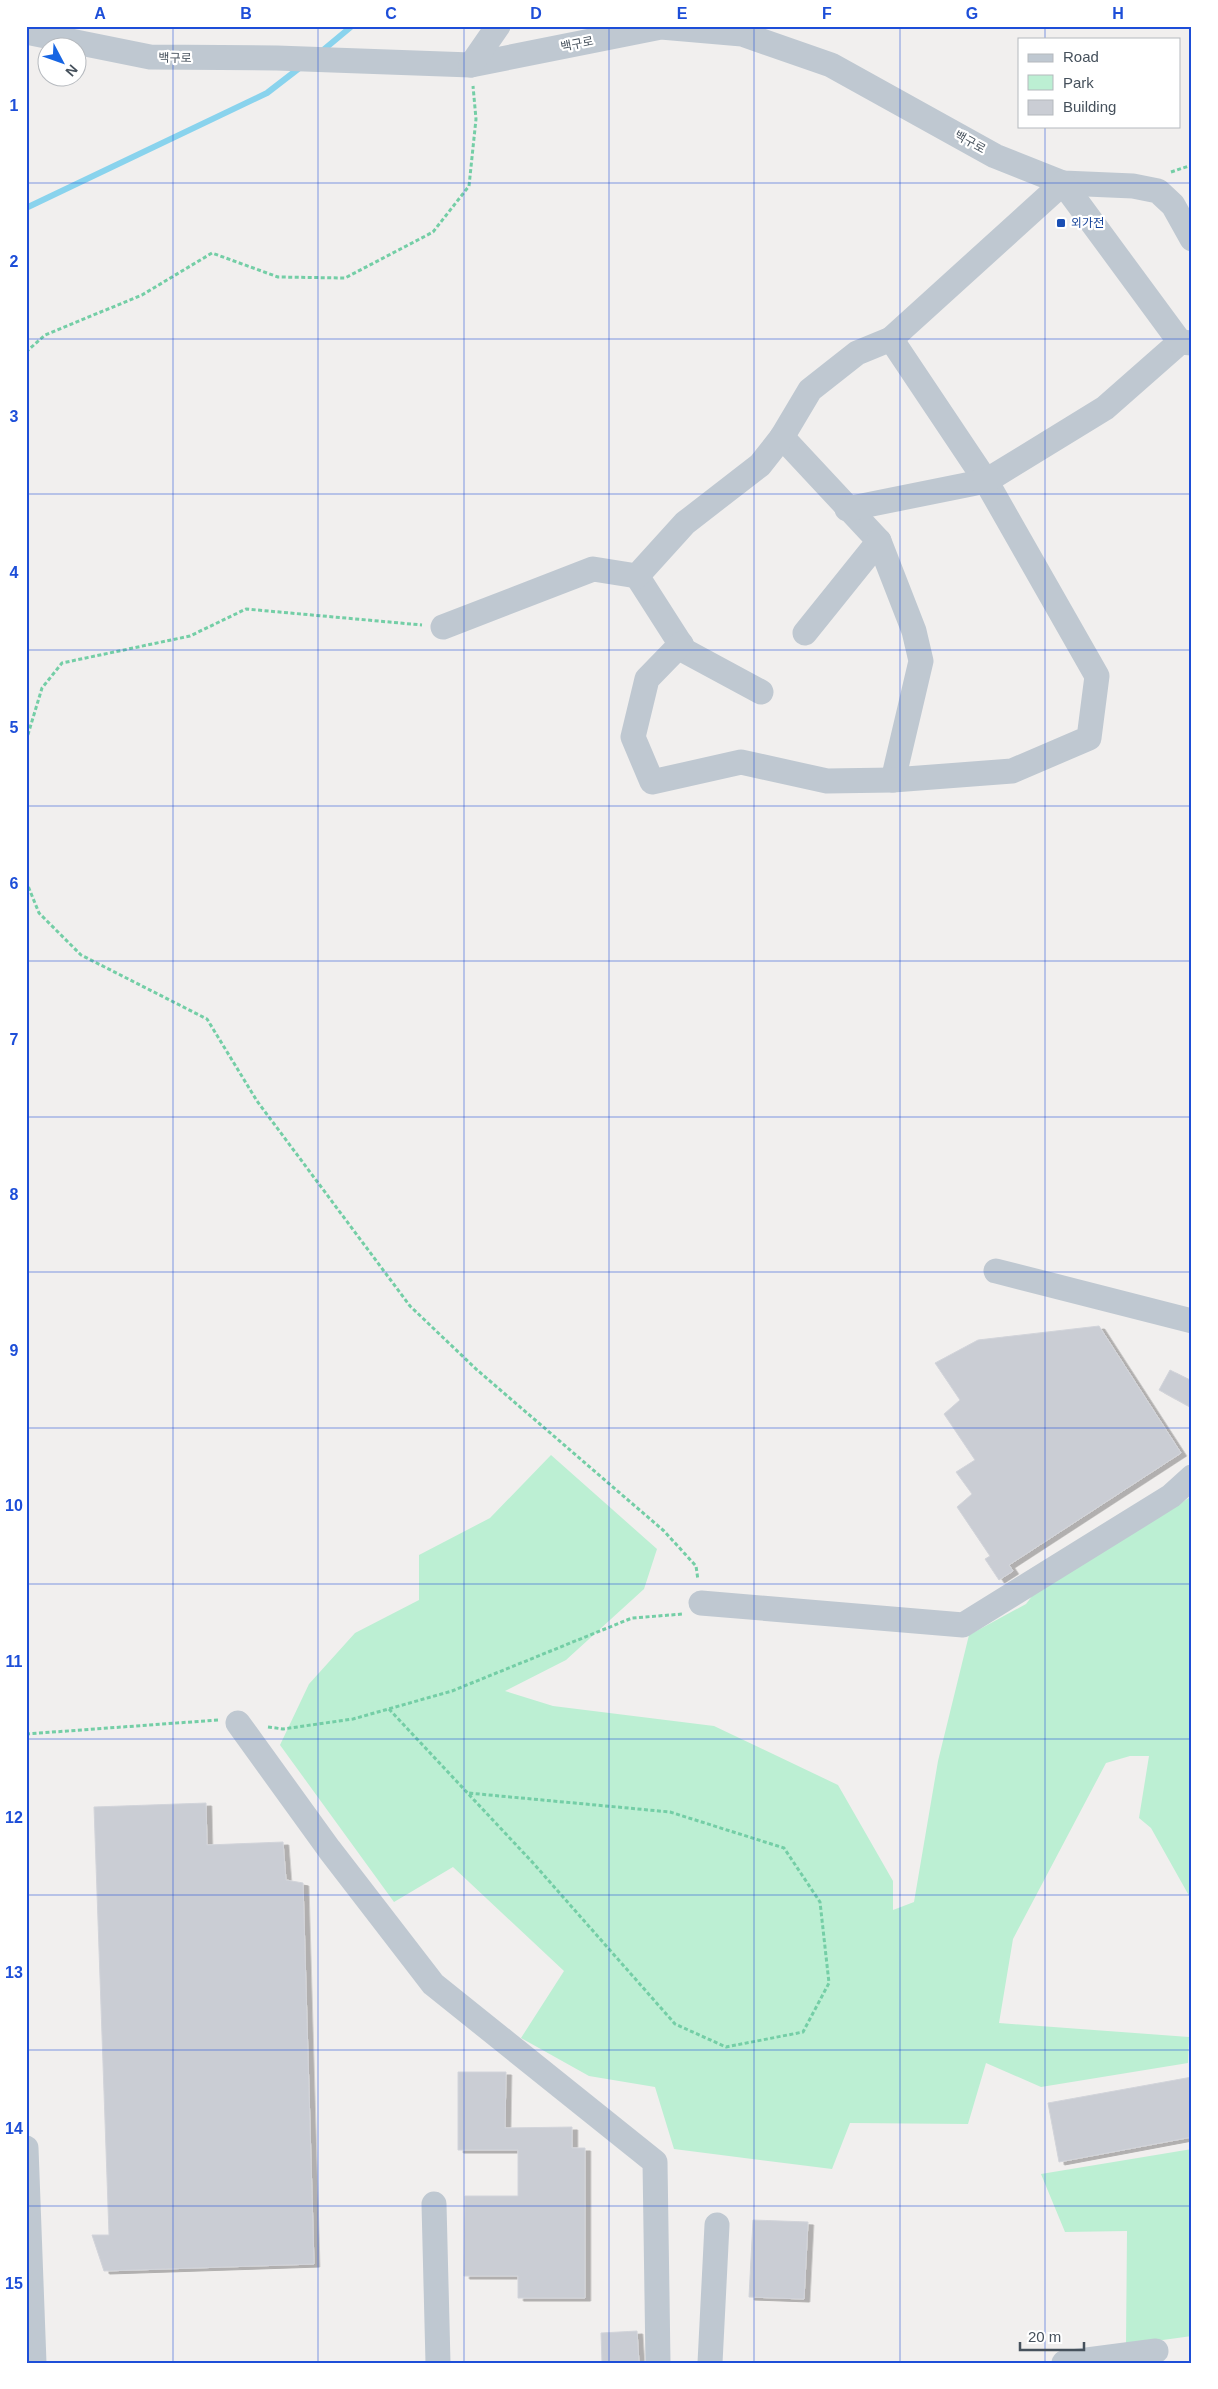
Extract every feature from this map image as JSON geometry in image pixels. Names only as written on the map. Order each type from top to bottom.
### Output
[{"type":"street","points":[[471,65],[498,26]]},
{"type":"street","name":"백구로","points":[[26,32],[150,57],[299,59],[471,65],[662,27],[742,34],[831,65],[995,156],[1064,183],[1133,186],[1158,191],[1173,205],[1192,239]]},
{"type":"street","points":[[637,576],[685,523],[760,465],[782,437],[810,390],[857,354],[891,339],[1064,183],[1186,343],[1105,408],[986,481],[847,510]]},
{"type":"street","points":[[681,644],[648,679],[633,737],[652,782],[740,762],[827,780],[893,780],[1012,771],[1089,738],[1097,676],[986,481],[891,339]]},
{"type":"street","points":[[782,437],[847,510],[878,541],[914,631],[921,661],[893,780]]},
{"type":"street","points":[[805,633],[878,541]]},
{"type":"street","points":[[443,627],[593,569],[637,576],[686,651],[761,692]]},
{"type":"street","points":[[996,1271],[1192,1321]]},
{"type":"street","points":[[701,1603],[963,1625],[1171,1496],[1192,1477]]},
{"type":"street","points":[[238,1723],[329,1849],[433,1984],[655,2162],[658,2363]]},
{"type":"street","points":[[26,2148],[34,2363]]},
{"type":"street","points":[[434,2204],[438,2363]]},
{"type":"street","points":[[710,2363],[717,2225]]},
{"type":"street","points":[[1064,2363],[1156,2351]]},
{"type":"path","points":[[26,352],[45,335],[142,295],[212,252],[278,277],[345,278],[433,232],[469,186],[476,119],[471,65]]},
{"type":"path","points":[[26,741],[42,688],[62,663],[190,636],[246,609],[443,627]]},
{"type":"path","points":[[26,881],[39,913],[82,955],[207,1019],[257,1101],[410,1306],[476,1369],[664,1532],[696,1566],[701,1603],[683,1615],[632,1618],[452,1691],[353,1719],[283,1729],[214,1720],[26,1734]]},
{"type":"path","points":[[389,1709],[534,1864],[675,2024],[726,2047],[803,2032],[829,1983],[820,1902],[784,1848],[670,1812],[468,1793]]},
{"type":"green space","points":[[551,1455],[657,1549],[644,1589],[566,1660],[505,1691],[553,1706],[714,1726],[838,1785],[893,1881],[893,1910],[914,1902],[938,1761],[969,1635],[1026,1604],[1053,1569],[1062,1577],[1192,1496],[1192,1901],[1151,1828],[1139,1818],[1149,1756],[1130,1756],[1106,1763],[1013,1939],[999,2023],[1189,2037],[1188,2063],[1041,2087],[986,2063],[968,2124],[850,2123],[832,2169],[674,2149],[655,2087],[589,2076],[521,2038],[564,1971],[453,1867],[394,1902],[280,1745],[309,1684],[355,1633],[419,1600],[419,1555],[490,1518]]},
{"type":"green space","points":[[1192,2149],[1192,2336],[1126,2345],[1127,2231],[1065,2232],[1041,2174]]},
{"type":"building","points":[[1099,1326],[1181,1453],[1009,1565],[1013,1571],[999,1580],[985,1559],[990,1556],[957,1507],[972,1494],[956,1472],[975,1460],[944,1414],[960,1400],[935,1363],[978,1340]]},
{"type":"building","points":[[1170,1370],[1192,1381],[1192,1408],[1159,1390]]},
{"type":"building","points":[[206,1803],[207,1845],[283,1842],[286,1880],[303,1883],[314,2264],[104,2271],[92,2235],[109,2235],[94,1807]]},
{"type":"building","points":[[458,2072],[506,2072],[505,2128],[572,2127],[572,2148],[585,2148],[585,2298],[518,2298],[518,2276],[464,2276],[465,2196],[518,2196],[518,2150],[458,2150]]},
{"type":"building","points":[[1192,2077],[1192,2137],[1059,2162],[1048,2103]]},
{"type":"building","points":[[753,2220],[808,2222],[804,2299],[749,2297]]},
{"type":"building","points":[[637,2331],[639,2363],[602,2363],[601,2333]]},
{"type":"waterway","points":[[322,51],[352,26]]},
{"type":"waterway","points":[[26,208],[267,93],[302,66]]},
{"type":"place","name":"외가전","points":[[1061,223]]}]
